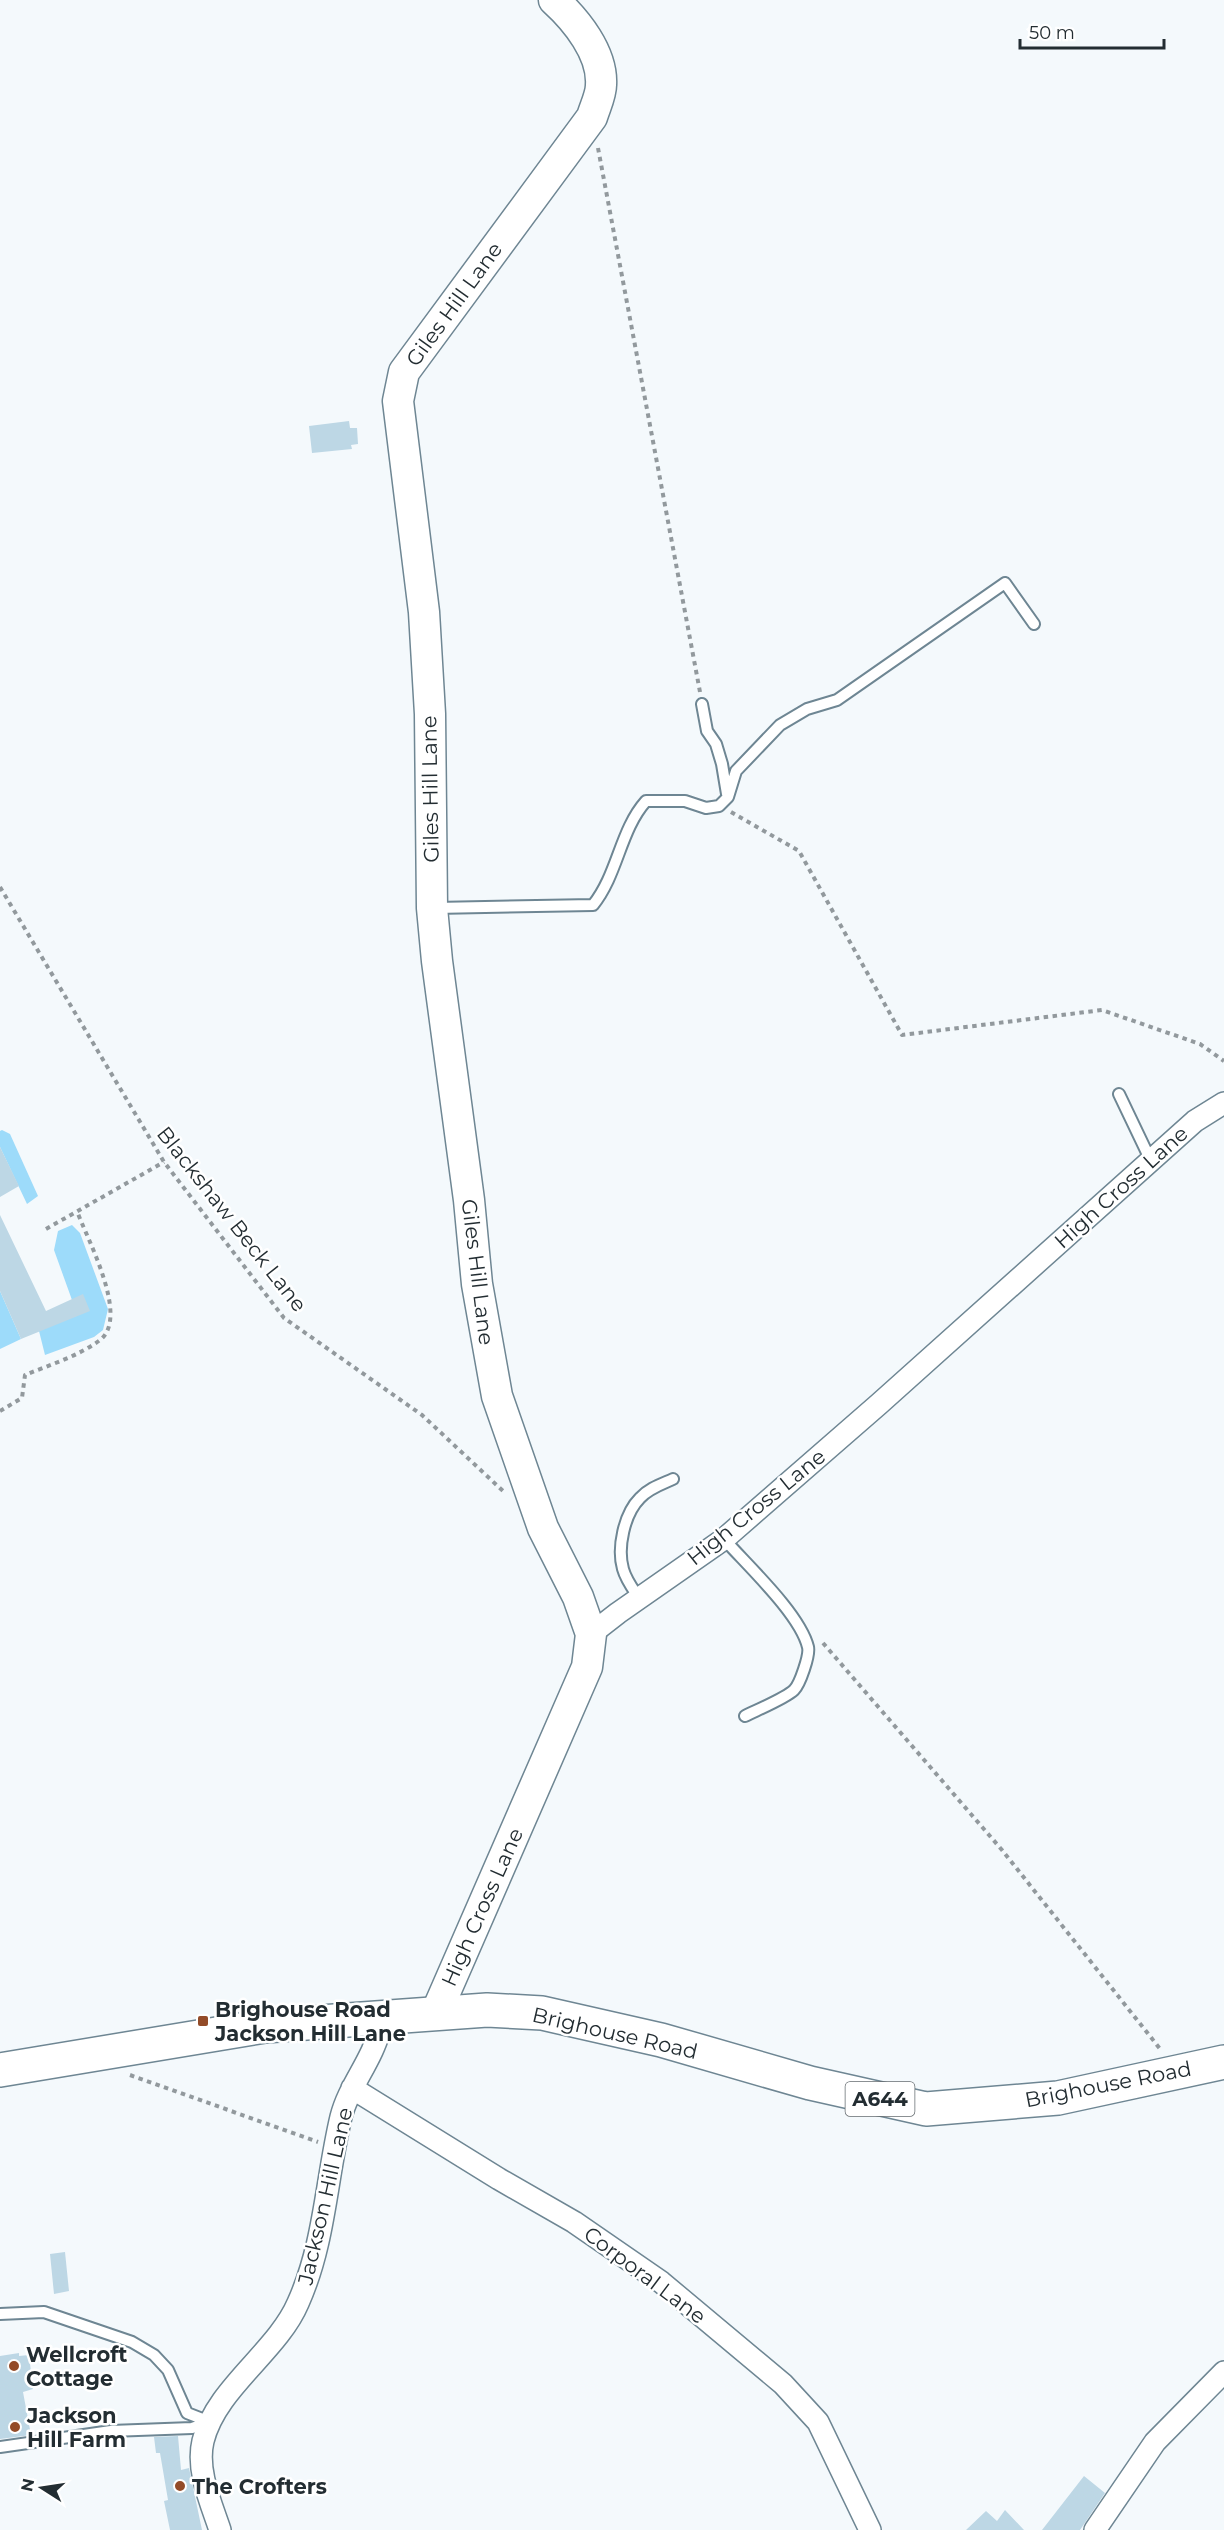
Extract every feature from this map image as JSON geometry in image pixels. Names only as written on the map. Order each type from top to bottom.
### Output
[{"type":"main road","name":"Brighouse Road","points":[[0,2070],[265,2026],[487,2010],[542,2013],[661,2040],[810,2083],[926,2109],[1058,2098],[1224,2062]]},
{"type":"street","name":"Giles Hill Lane","points":[[555,0],[580,29],[596,56],[602,85],[592,117],[404,372],[398,401],[424,612],[430,714],[432,908],[436,961],[469,1200],[477,1284],[490,1368],[497,1396],[543,1528],[578,1597],[591,1635]]},
{"type":"street","name":"High Cross Lane","points":[[436,2013],[587,1667],[591,1635],[639,1598],[724,1539],[879,1404],[1194,1121],[1224,1103]]},
{"type":"street","name":"Jackson Hill Lane","points":[[220,2530],[202,2467],[202,2443],[210,2422],[297,2306],[311,2272],[319,2242],[341,2115],[352,2088],[372,2051],[385,2017]]},
{"type":"street","name":"Corporal Lane","points":[[352,2088],[489,2173],[574,2222],[661,2282],[783,2384],[818,2422],[870,2530]]},
{"type":"street","points":[[1095,2530],[1155,2442],[1224,2372]]},
{"type":"lane","points":[[432,908],[593,905],[604,891],[636,813],[646,801],[685,801],[706,808],[720,806],[728,797],[736,771],[761,748],[780,725],[807,709],[837,700],[1005,583],[1034,624]]},
{"type":"lane","points":[[702,704],[707,731],[716,744],[722,764],[728,797]]},
{"type":"lane","points":[[1119,1094],[1150,1161]]},
{"type":"lane","points":[[639,1598],[623,1570],[621,1555],[624,1529],[639,1498],[650,1489],[673,1479]]},
{"type":"lane","points":[[724,1539],[785,1607],[801,1630],[808,1649],[805,1666],[794,1690],[745,1716]]},
{"type":"lane","points":[[0,2314],[44,2312],[132,2342],[154,2355],[168,2370],[187,2413],[210,2422]]},
{"type":"lane","points":[[0,2447],[111,2431],[192,2428],[210,2422]]},
{"type":"path","points":[[592,117],[702,704]]},
{"type":"path","points":[[720,806],[799,851],[902,1035],[1102,1010],[1200,1044],[1224,1061]]},
{"type":"path","name":"Blackshaw Beck Lane","points":[[0,886],[164,1162],[284,1318],[422,1415],[509,1496]]},
{"type":"path","points":[[46,1229],[164,1162]]},
{"type":"path","points":[[0,1411],[22,1398],[25,1375],[102,1339],[111,1325],[112,1309],[106,1289],[76,1211]]},
{"type":"path","points":[[815,1635],[1002,1850],[1178,2072]]},
{"type":"path","points":[[119,2072],[336,2148]]},
{"type":"shaded area","points":[[0,1131],[10,1134],[38,1196],[27,1204],[0,1147]]},
{"type":"shaded area","points":[[72,1225],[80,1233],[108,1309],[103,1330],[94,1337],[45,1355],[39,1331],[72,1300],[54,1250],[58,1231]]},
{"type":"shaded area","points":[[0,1291],[21,1339],[0,1349]]},
{"type":"building","points":[[349,421],[350,428],[357,428],[358,444],[351,445],[352,449],[312,453],[309,426]]},
{"type":"building","points":[[0,1147],[19,1186],[0,1197]]},
{"type":"building","points":[[0,1215],[46,1311],[83,1294],[90,1311],[21,1339],[0,1291]]},
{"type":"building","points":[[65,2252],[69,2291],[54,2294],[50,2254]]},
{"type":"building","points":[[19,2353],[19,2356],[29,2355],[33,2389],[23,2392],[31,2435],[0,2439],[0,2356]]},
{"type":"building","name":"The Crofters","points":[[178,2436],[181,2470],[189,2468],[202,2530],[170,2530],[164,2501],[168,2500],[160,2453],[156,2453],[154,2437]]},
{"type":"building","points":[[1084,2476],[1105,2493],[1080,2530],[1042,2530]]},
{"type":"building","points":[[1005,2510],[1024,2530],[966,2530],[986,2511],[997,2521]]},
{"type":"place","name":"Brighouse Road Jackson Hill Lane","points":[[203,2021]]},
{"type":"place","name":"Wellcroft Cottage","points":[[14,2366]]},
{"type":"place","name":"Jackson Hill Farm","points":[[15,2427]]},
{"type":"place","name":"The Crofters","points":[[180,2486]]}]
